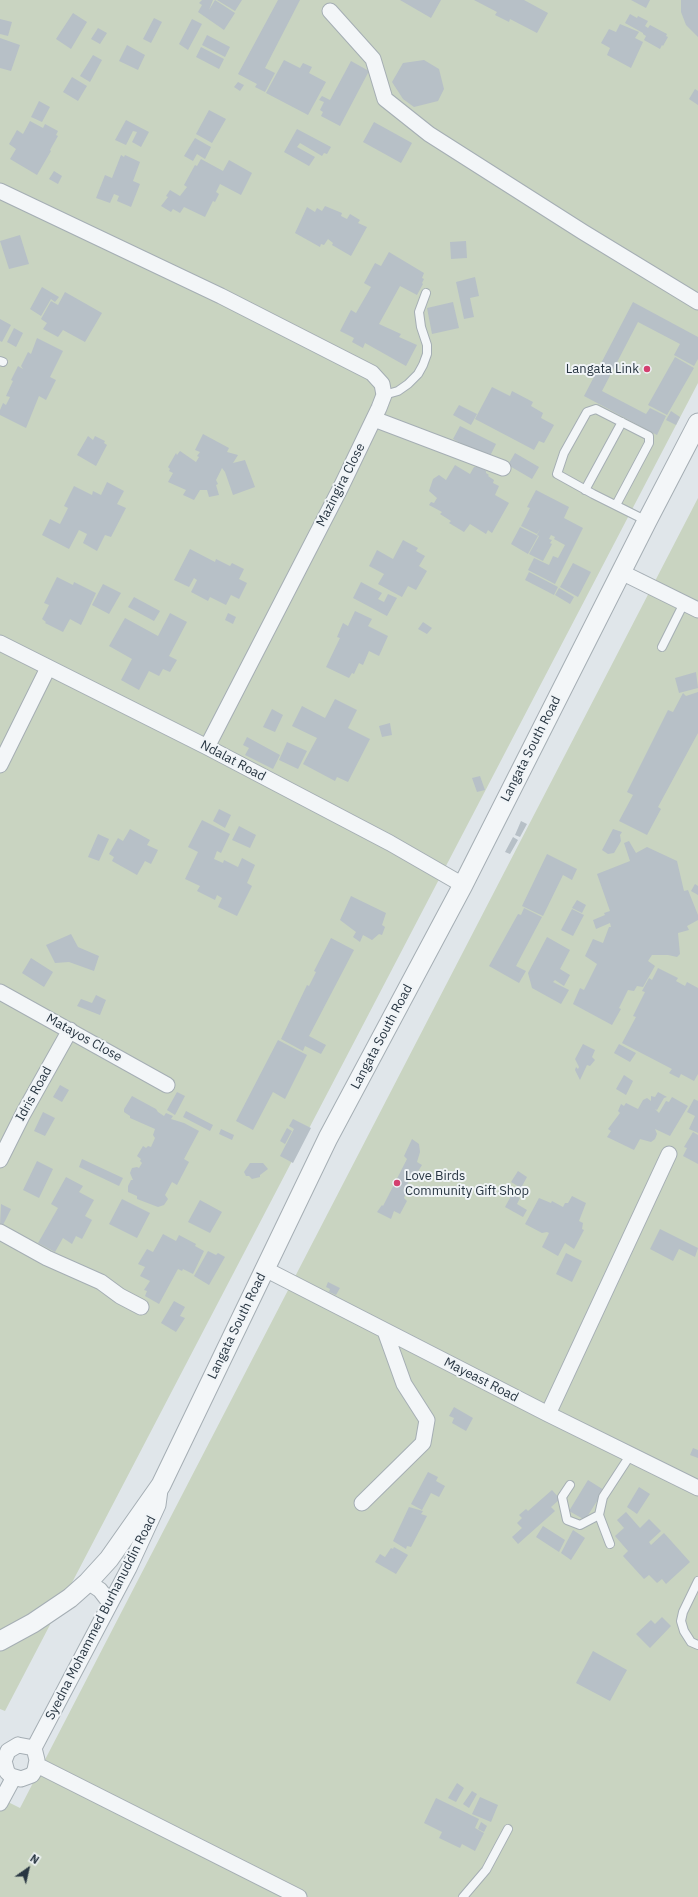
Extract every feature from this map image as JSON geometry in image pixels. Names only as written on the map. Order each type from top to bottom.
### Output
[{"type":"street","points":[[330,11],[373,59],[385,99],[429,134],[583,232],[698,302]]},
{"type":"street","points":[[0,191],[45,211],[221,296],[372,373],[382,384],[384,394]]},
{"type":"street","name":"Mazingira Close","points":[[207,747],[340,488],[374,419],[384,394]]},
{"type":"street","points":[[374,419],[502,468]]},
{"type":"street","name":"Langata South Road","points":[[0,1641],[33,1623],[70,1598],[88,1582],[109,1559],[160,1485],[328,1138],[463,885],[698,423]]},
{"type":"street","points":[[621,572],[698,610]]},
{"type":"street","name":"Ndalat Road","points":[[0,643],[207,747],[390,844],[463,885]]},
{"type":"street","points":[[0,766],[48,668]]},
{"type":"street","name":"Matayos Close","points":[[0,992],[167,1085]]},
{"type":"street","name":"Idris Road","points":[[0,1160],[23,1114],[70,1030]]},
{"type":"street","points":[[548,1414],[669,1154]]},
{"type":"street","points":[[0,1232],[47,1258],[101,1282],[120,1296],[141,1307]]},
{"type":"street","name":"Mayeast Road","points":[[265,1270],[548,1414],[698,1488]]},
{"type":"street","points":[[362,1503],[423,1442],[427,1420],[404,1384],[385,1331]]},
{"type":"street","name":"Syedna Mohammed Burhanuddin Road","points":[[34,1748],[129,1568],[158,1505],[160,1485]]},
{"type":"street","points":[[88,1582],[100,1590],[110,1603]]},
{"type":"street","points":[[0,1803],[6,1769],[5,1755],[12,1747],[23,1746],[34,1748],[37,1765],[35,1770],[27,1778],[21,1779],[6,1769]]},
{"type":"street","points":[[37,1765],[299,1897]]},
{"type":"lane","points":[[384,394],[398,391],[408,384],[418,374],[427,354],[428,345],[421,327],[418,312],[426,294]]},
{"type":"lane","points":[[616,505],[649,443],[649,436],[596,409],[587,412],[564,453],[557,474],[585,490],[647,521]]},
{"type":"lane","points":[[585,490],[622,422]]},
{"type":"lane","points":[[662,647],[684,603]]},
{"type":"lane","points":[[610,1544],[600,1515],[603,1497],[631,1454]]},
{"type":"lane","points":[[570,1485],[562,1497],[566,1520],[580,1525],[600,1515]]},
{"type":"lane","points":[[698,1581],[683,1612],[681,1621],[684,1631],[692,1642],[698,1645]]},
{"type":"lane","points":[[464,1897],[486,1870],[508,1830]]},
{"type":"green space","points":[[0,0],[698,0],[698,383],[5,1711],[0,1709]]},
{"type":"green space","points":[[698,498],[698,1897],[0,1897],[0,1798],[20,1808]]},
{"type":"building","points":[[202,0],[213,0],[209,10],[215,0],[235,13],[224,30],[198,12],[202,5],[199,3]]},
{"type":"building","points":[[217,0],[242,0],[235,11]]},
{"type":"building","points":[[278,0],[300,0],[265,68],[275,73],[265,92],[255,87],[257,84],[238,74]]},
{"type":"building","points":[[400,0],[441,0],[431,18]]},
{"type":"building","points":[[474,0],[524,0],[548,13],[537,33],[510,19],[509,22],[495,15],[497,12]]},
{"type":"building","points":[[631,0],[650,0],[646,8]]},
{"type":"building","points":[[681,0],[698,0],[698,37],[686,25],[681,12]]},
{"type":"building","points":[[73,13],[87,22],[71,49],[56,39]]},
{"type":"building","points":[[630,14],[648,21],[645,26],[648,28],[650,25],[667,34],[666,36],[668,37],[660,49],[644,40],[646,36],[643,33],[625,23]]},
{"type":"building","points":[[154,18],[162,22],[151,43],[143,39]]},
{"type":"building","points":[[0,19],[12,22],[8,36],[0,34]]},
{"type":"building","points":[[192,19],[202,24],[188,50],[179,44]]},
{"type":"building","points":[[620,24],[639,32],[635,38],[643,42],[631,68],[607,55],[610,48],[601,43],[609,29],[616,32]]},
{"type":"building","points":[[98,28],[107,33],[100,44],[91,39]]},
{"type":"building","points":[[207,35],[230,47],[225,57],[202,45]]},
{"type":"building","points":[[0,38],[20,45],[11,71],[0,68]]},
{"type":"building","points":[[127,45],[145,55],[138,70],[119,61]]},
{"type":"building","points":[[201,47],[224,59],[219,69],[196,57]]},
{"type":"building","points":[[93,55],[102,60],[90,82],[80,76]]},
{"type":"building","points":[[284,60],[300,68],[303,63],[312,67],[309,73],[326,82],[308,115],[266,93]]},
{"type":"building","points":[[424,60],[439,69],[444,89],[438,101],[414,107],[403,99],[392,82],[403,63]]},
{"type":"building","points":[[351,61],[369,71],[340,126],[321,116],[323,112],[320,110],[324,102],[319,100],[322,96],[330,100]]},
{"type":"building","points":[[72,77],[87,86],[78,101],[63,92]]},
{"type":"building","points":[[238,82],[244,85],[240,91],[234,87]]},
{"type":"building","points":[[695,89],[698,91],[698,105],[689,99]]},
{"type":"building","points":[[39,101],[50,107],[42,122],[31,117]]},
{"type":"building","points":[[209,110],[226,119],[212,143],[196,134]]},
{"type":"building","points":[[126,120],[149,132],[141,147],[132,142],[137,132],[133,131],[126,145],[115,140]]},
{"type":"building","points":[[30,121],[43,128],[45,124],[58,131],[56,135],[58,136],[50,150],[51,151],[37,175],[10,159],[16,149],[9,144],[17,130],[23,134]]},
{"type":"building","points":[[374,122],[412,143],[401,163],[363,142]]},
{"type":"building","points":[[297,129],[331,147],[327,154],[324,153],[322,156],[300,143],[297,147],[315,157],[309,166],[284,152]]},
{"type":"building","points":[[195,138],[211,147],[205,159],[197,154],[193,161],[184,156]]},
{"type":"building","points":[[121,155],[124,157],[125,155],[140,162],[133,181],[140,184],[131,207],[117,201],[119,196],[114,194],[110,203],[96,198],[105,175],[112,178]]},
{"type":"building","points":[[201,159],[223,171],[229,160],[252,173],[241,195],[220,184],[216,192],[219,194],[215,202],[213,201],[205,217],[184,207],[180,213],[173,209],[171,212],[161,206],[168,197],[166,196],[170,190],[180,196],[187,187],[184,185],[195,165],[197,166]]},
{"type":"building","points":[[54,171],[62,176],[58,184],[49,179]]},
{"type":"building","points":[[325,206],[342,213],[341,216],[347,219],[350,214],[360,220],[358,223],[367,227],[351,256],[332,245],[333,243],[328,239],[324,245],[321,244],[320,247],[295,233],[307,207],[315,212],[317,208],[322,211]]},
{"type":"building","points":[[20,235],[29,264],[9,269],[0,241]]},
{"type":"building","points":[[466,241],[467,258],[451,259],[450,242]]},
{"type":"building","points":[[389,252],[424,273],[422,278],[424,279],[423,284],[417,295],[400,286],[379,324],[401,334],[399,337],[417,345],[406,366],[365,343],[363,348],[352,342],[354,338],[340,331],[351,310],[356,313],[371,287],[364,283],[375,263],[381,266]]},
{"type":"building","points":[[475,277],[479,296],[470,298],[474,317],[464,319],[456,282]]},
{"type":"building","points":[[42,287],[59,297],[55,302],[51,299],[41,316],[30,309]]},
{"type":"building","points":[[65,292],[102,313],[85,342],[63,330],[58,337],[43,329],[47,323],[41,319],[51,301],[58,305]]},
{"type":"building","points":[[453,302],[459,328],[432,334],[427,308]]},
{"type":"building","points":[[633,302],[698,337],[698,359],[694,366],[674,355],[680,344],[638,322],[602,391],[646,414],[650,408],[666,416],[657,435],[584,396]]},
{"type":"building","points":[[0,319],[11,325],[2,342],[0,341]]},
{"type":"building","points":[[14,328],[23,333],[16,347],[7,342]]},
{"type":"building","points":[[37,338],[63,351],[50,377],[56,380],[46,400],[39,396],[26,428],[0,415],[0,410],[3,403],[6,405],[10,397],[6,396],[13,381],[11,380],[18,366],[23,369],[21,366],[28,352],[31,354]]},
{"type":"building","points":[[675,357],[694,368],[667,415],[648,405]]},
{"type":"building","points":[[492,387],[510,396],[512,391],[533,402],[531,406],[543,413],[541,418],[554,425],[544,443],[539,441],[534,450],[475,419]]},
{"type":"building","points":[[459,405],[477,414],[471,425],[453,415]]},
{"type":"building","points":[[671,411],[680,417],[676,425],[666,420]]},
{"type":"building","points":[[460,426],[496,444],[489,458],[453,439]]},
{"type":"building","points":[[203,434],[229,448],[227,452],[238,455],[233,463],[245,460],[255,487],[233,495],[225,472],[222,468],[216,480],[219,495],[209,497],[207,490],[200,490],[194,500],[183,495],[186,490],[168,482],[173,473],[169,471],[170,469],[168,467],[176,453],[177,455],[180,451],[196,462],[199,457],[197,456],[200,452],[195,450]]},
{"type":"building","points":[[88,436],[93,440],[95,436],[105,441],[104,443],[107,445],[96,466],[77,455]]},
{"type":"building","points":[[515,453],[539,467],[532,479],[508,465]]},
{"type":"building","points":[[455,465],[470,474],[474,467],[480,467],[486,471],[489,475],[488,476],[494,480],[493,483],[499,486],[495,495],[509,503],[492,533],[488,530],[486,534],[470,524],[464,532],[449,523],[451,521],[440,514],[442,512],[429,505],[431,502],[434,503],[437,498],[429,491],[433,479],[439,475],[446,480]]},
{"type":"building","points":[[107,482],[124,491],[117,504],[126,508],[111,537],[105,535],[97,551],[83,543],[87,534],[79,530],[69,549],[42,535],[50,519],[60,524],[68,508],[64,506],[74,486],[92,495],[93,491],[101,495]]},
{"type":"building","points":[[536,490],[569,507],[564,518],[583,528],[555,584],[528,570],[534,558],[549,565],[553,556],[558,558],[565,545],[554,539],[555,537],[551,535],[549,539],[552,540],[550,543],[552,544],[543,561],[529,554],[539,536],[537,535],[540,529],[537,534],[521,526],[530,508],[527,507]]},
{"type":"building","points":[[520,527],[538,536],[528,554],[511,544]]},
{"type":"building","points":[[403,540],[418,548],[416,551],[425,556],[419,566],[427,571],[416,590],[408,586],[402,597],[378,584],[384,574],[369,566],[377,550],[393,559]]},
{"type":"building","points":[[190,549],[215,562],[216,559],[230,566],[232,563],[244,569],[239,579],[247,583],[239,599],[231,595],[226,605],[210,597],[208,601],[191,592],[197,580],[194,578],[189,587],[174,580]]},
{"type":"building","points":[[573,563],[591,572],[578,597],[560,587]]},
{"type":"building","points":[[529,572],[558,587],[554,595],[525,580]]},
{"type":"building","points":[[57,577],[73,585],[74,582],[96,593],[81,625],[70,619],[63,632],[45,623],[46,622],[42,619],[49,605],[44,603]]},
{"type":"building","points":[[361,582],[382,593],[378,599],[384,602],[388,594],[397,598],[387,616],[353,598]]},
{"type":"building","points":[[103,584],[121,593],[109,614],[92,605]]},
{"type":"building","points":[[559,588],[574,597],[570,604],[555,595]]},
{"type":"building","points":[[134,597],[160,611],[154,621],[128,607]]},
{"type":"building","points":[[355,611],[372,619],[368,626],[388,636],[379,656],[369,651],[363,665],[359,663],[354,674],[352,673],[349,678],[326,667],[340,638],[337,637],[343,623],[348,626]]},
{"type":"building","points":[[170,613],[187,622],[169,656],[177,660],[170,672],[163,669],[159,676],[149,671],[139,690],[121,680],[132,659],[109,646],[125,618],[158,636]]},
{"type":"building","points":[[228,613],[236,617],[233,624],[225,620]]},
{"type":"building","points":[[423,622],[432,628],[427,634],[418,629]]},
{"type":"building","points":[[696,672],[698,688],[679,693],[675,678]]},
{"type":"building","points":[[698,692],[698,733],[658,807],[661,809],[647,835],[619,821],[633,795],[627,792],[668,710],[673,712],[683,693],[686,696]]},
{"type":"building","points":[[335,699],[357,710],[348,728],[370,739],[348,782],[337,777],[335,781],[303,764],[317,738],[292,726],[302,706],[325,718]]},
{"type":"building","points":[[272,709],[283,715],[275,732],[263,727]]},
{"type":"building","points":[[390,723],[392,735],[382,737],[379,726]]},
{"type":"building","points":[[247,737],[280,755],[273,769],[245,755],[249,748],[243,745]]},
{"type":"building","points":[[287,742],[307,751],[298,769],[279,760]]},
{"type":"building","points":[[480,776],[485,790],[477,792],[472,778]]},
{"type":"building","points":[[219,809],[231,815],[225,828],[213,821]]},
{"type":"building","points":[[202,820],[230,834],[221,853],[217,851],[214,859],[223,863],[224,860],[238,867],[242,858],[255,865],[247,883],[252,886],[237,916],[218,907],[222,898],[217,895],[215,900],[197,891],[200,886],[185,879],[198,852],[188,847]]},
{"type":"building","points":[[521,821],[527,824],[520,837],[515,835]]},
{"type":"building","points":[[239,826],[256,835],[250,848],[232,840]]},
{"type":"building","points":[[130,829],[150,840],[147,845],[158,850],[151,864],[145,861],[137,875],[112,861],[114,857],[109,854],[118,838],[123,841]]},
{"type":"building","points":[[613,829],[622,832],[620,835],[621,841],[614,853],[608,854],[602,850]]},
{"type":"building","points":[[98,834],[109,839],[99,861],[88,857]]},
{"type":"building","points":[[513,837],[518,840],[510,854],[505,852]]},
{"type":"building","points":[[629,841],[636,853],[647,847],[677,861],[684,891],[688,890],[698,915],[698,920],[687,926],[689,930],[678,933],[680,954],[677,957],[668,955],[652,955],[648,961],[655,966],[643,987],[637,986],[634,991],[628,990],[619,1008],[621,1009],[612,1025],[573,1004],[580,988],[584,990],[597,964],[585,956],[593,939],[603,943],[609,927],[611,927],[610,923],[596,929],[593,920],[610,911],[597,874],[630,861],[624,843]]},
{"type":"building","points":[[547,854],[577,869],[572,880],[563,875],[543,916],[522,906]]},
{"type":"building","points":[[695,884],[698,886],[698,895],[691,891]]},
{"type":"building","points":[[351,896],[386,913],[382,925],[385,927],[382,935],[379,934],[372,940],[363,935],[360,942],[353,937],[356,932],[340,920]]},
{"type":"building","points":[[577,900],[586,905],[582,913],[572,908]]},
{"type":"building","points":[[524,908],[542,917],[516,966],[526,971],[519,983],[489,966],[518,914],[521,915]]},
{"type":"building","points":[[572,909],[584,915],[573,936],[561,930]]},
{"type":"building","points":[[71,934],[78,947],[99,956],[94,971],[69,962],[55,963],[46,945]]},
{"type":"building","points":[[547,937],[570,950],[560,969],[570,975],[564,986],[555,980],[553,982],[569,990],[561,1004],[532,988],[528,973]]},
{"type":"building","points":[[331,938],[354,950],[309,1036],[326,1045],[321,1054],[305,1046],[303,1051],[281,1039],[307,985],[309,986],[316,972],[314,971]]},
{"type":"building","points":[[31,958],[53,972],[44,987],[22,973]]},
{"type":"building","points":[[658,968],[678,978],[676,981],[685,986],[687,982],[698,988],[698,1074],[694,1081],[681,1074],[679,1078],[669,1073],[672,1069],[622,1043],[636,1017],[633,1016],[645,992],[642,991],[649,978],[652,980]]},
{"type":"building","points":[[96,995],[106,1000],[100,1015],[77,1006],[81,999],[92,1003]]},
{"type":"building","points":[[278,1040],[307,1055],[285,1099],[273,1092],[253,1130],[236,1121]]},
{"type":"building","points":[[583,1044],[595,1050],[592,1057],[595,1060],[590,1066],[587,1065],[580,1080],[575,1070],[576,1067],[578,1069],[579,1067],[575,1059]]},
{"type":"building","points":[[619,1044],[636,1053],[630,1062],[614,1053]]},
{"type":"building","points":[[624,1075],[633,1081],[626,1095],[616,1089]]},
{"type":"building","points":[[60,1085],[69,1090],[62,1102],[53,1097]]},
{"type":"building","points":[[177,1092],[185,1096],[175,1115],[167,1110]]},
{"type":"building","points":[[658,1092],[667,1097],[664,1098],[657,1110],[655,1109],[659,1113],[666,1101],[669,1102],[672,1097],[688,1106],[670,1136],[655,1129],[657,1134],[655,1139],[651,1142],[640,1139],[634,1150],[607,1137],[611,1131],[608,1129],[620,1113],[618,1111],[621,1104],[624,1106],[626,1103],[638,1109],[643,1100],[647,1098],[651,1101],[651,1096],[655,1097]]},
{"type":"building","points":[[132,1096],[156,1109],[164,1116],[166,1113],[173,1116],[171,1119],[184,1123],[199,1131],[184,1159],[189,1162],[177,1185],[172,1182],[165,1195],[168,1199],[164,1205],[158,1207],[137,1199],[137,1196],[128,1192],[128,1186],[131,1180],[133,1180],[130,1173],[132,1168],[139,1168],[142,1163],[140,1161],[141,1159],[137,1156],[143,1146],[146,1148],[148,1146],[151,1147],[155,1138],[153,1135],[155,1129],[130,1118],[130,1116],[124,1112],[124,1109]]},
{"type":"building","points":[[694,1099],[698,1101],[698,1133],[689,1129],[695,1116],[687,1112]]},
{"type":"building","points":[[186,1111],[213,1125],[210,1131],[183,1117]]},
{"type":"building","points":[[43,1112],[55,1118],[45,1136],[34,1131]]},
{"type":"building","points":[[293,1119],[311,1128],[293,1163],[280,1156],[294,1129],[289,1126]]},
{"type":"building","points":[[287,1128],[292,1131],[285,1144],[280,1141]]},
{"type":"building","points":[[221,1129],[234,1135],[232,1140],[219,1134]]},
{"type":"building","points":[[693,1132],[698,1135],[698,1164],[683,1156],[687,1148],[684,1147]]},
{"type":"building","points":[[412,1139],[419,1144],[420,1152],[417,1162],[422,1165],[417,1173],[414,1171],[406,1187],[408,1189],[404,1198],[407,1201],[400,1214],[394,1211],[391,1219],[377,1212],[382,1205],[383,1206],[407,1159],[404,1156]]},
{"type":"building","points":[[82,1159],[123,1178],[119,1186],[79,1167]]},
{"type":"building","points":[[37,1161],[53,1169],[39,1198],[23,1190]]},
{"type":"building","points":[[250,1163],[263,1163],[268,1169],[260,1175],[260,1177],[252,1179],[249,1176],[246,1176],[244,1172]]},
{"type":"building","points":[[518,1171],[527,1177],[521,1188],[511,1182]]},
{"type":"building","points":[[66,1177],[83,1186],[79,1192],[94,1200],[85,1216],[92,1220],[82,1239],[76,1236],[72,1244],[63,1238],[55,1252],[38,1243],[58,1208],[51,1204]]},
{"type":"building","points":[[512,1194],[520,1198],[517,1204],[527,1210],[523,1217],[505,1207]]},
{"type":"building","points":[[572,1196],[586,1203],[579,1221],[583,1223],[582,1229],[584,1230],[574,1249],[565,1243],[558,1256],[542,1247],[549,1233],[542,1233],[525,1224],[539,1198],[551,1203],[552,1201],[563,1207],[565,1203],[568,1203]]},
{"type":"building","points":[[122,1199],[150,1213],[137,1238],[109,1224]]},
{"type":"building","points":[[200,1200],[222,1212],[210,1233],[188,1222]]},
{"type":"building","points":[[1,1204],[11,1209],[2,1227],[0,1226]]},
{"type":"building","points":[[660,1229],[698,1248],[695,1257],[679,1249],[673,1261],[650,1249]]},
{"type":"building","points":[[163,1234],[176,1241],[179,1235],[196,1244],[195,1246],[204,1251],[193,1274],[183,1269],[182,1271],[178,1269],[159,1304],[145,1296],[147,1291],[144,1290],[150,1281],[140,1276],[145,1267],[138,1264],[147,1249],[153,1252]]},
{"type":"building","points":[[208,1251],[216,1255],[218,1253],[225,1257],[209,1285],[194,1276]]},
{"type":"building","points":[[566,1253],[582,1261],[572,1282],[556,1274]]},
{"type":"building","points":[[328,1282],[340,1288],[336,1295],[329,1292],[330,1289],[326,1287]]},
{"type":"building","points":[[174,1301],[185,1307],[180,1316],[185,1318],[176,1332],[161,1323]]},
{"type":"building","points":[[454,1407],[473,1418],[466,1431],[452,1423],[454,1418],[449,1416]]},
{"type":"building","points":[[693,1448],[698,1450],[698,1458],[690,1455]]},
{"type":"building","points":[[428,1472],[438,1477],[436,1481],[445,1486],[439,1497],[431,1493],[422,1510],[411,1504]]},
{"type":"building","points":[[588,1480],[604,1490],[585,1520],[569,1511]]},
{"type":"building","points":[[639,1487],[650,1494],[637,1514],[627,1507]]},
{"type":"building","points":[[552,1490],[560,1499],[551,1507],[555,1511],[518,1544],[512,1537],[522,1528],[517,1523],[522,1518],[519,1515],[526,1509],[528,1511]]},
{"type":"building","points":[[409,1507],[423,1511],[421,1514],[427,1516],[411,1547],[407,1546],[406,1549],[393,1541]]},
{"type":"building","points":[[626,1512],[640,1528],[649,1519],[661,1531],[649,1542],[651,1545],[664,1533],[690,1562],[666,1584],[662,1579],[657,1583],[649,1575],[644,1579],[623,1556],[628,1551],[615,1536],[624,1528],[617,1520]]},
{"type":"building","points":[[543,1526],[565,1540],[559,1552],[536,1537]]},
{"type":"building","points":[[573,1530],[585,1538],[571,1560],[561,1553]]},
{"type":"building","points":[[394,1547],[408,1555],[396,1574],[375,1562],[380,1554],[385,1557],[391,1548],[393,1549]]},
{"type":"building","points":[[662,1617],[671,1626],[650,1648],[636,1634],[651,1620],[655,1624]]},
{"type":"building","points":[[593,1651],[627,1670],[610,1701],[576,1683]]},
{"type":"building","points":[[457,1783],[464,1788],[456,1802],[448,1798]]},
{"type":"building","points":[[472,1791],[477,1794],[469,1808],[463,1804]]},
{"type":"building","points":[[480,1797],[498,1805],[491,1822],[472,1814]]},
{"type":"building","points":[[436,1798],[479,1819],[475,1828],[484,1833],[475,1851],[462,1844],[460,1848],[439,1838],[442,1832],[424,1823]]},
{"type":"building","points":[[481,1822],[487,1826],[484,1832],[478,1829]]},
{"type":"place","name":"Langata Link","points":[[647,369]]},
{"type":"place","name":"Love Birds Community Gift Shop","points":[[397,1183]]}]
